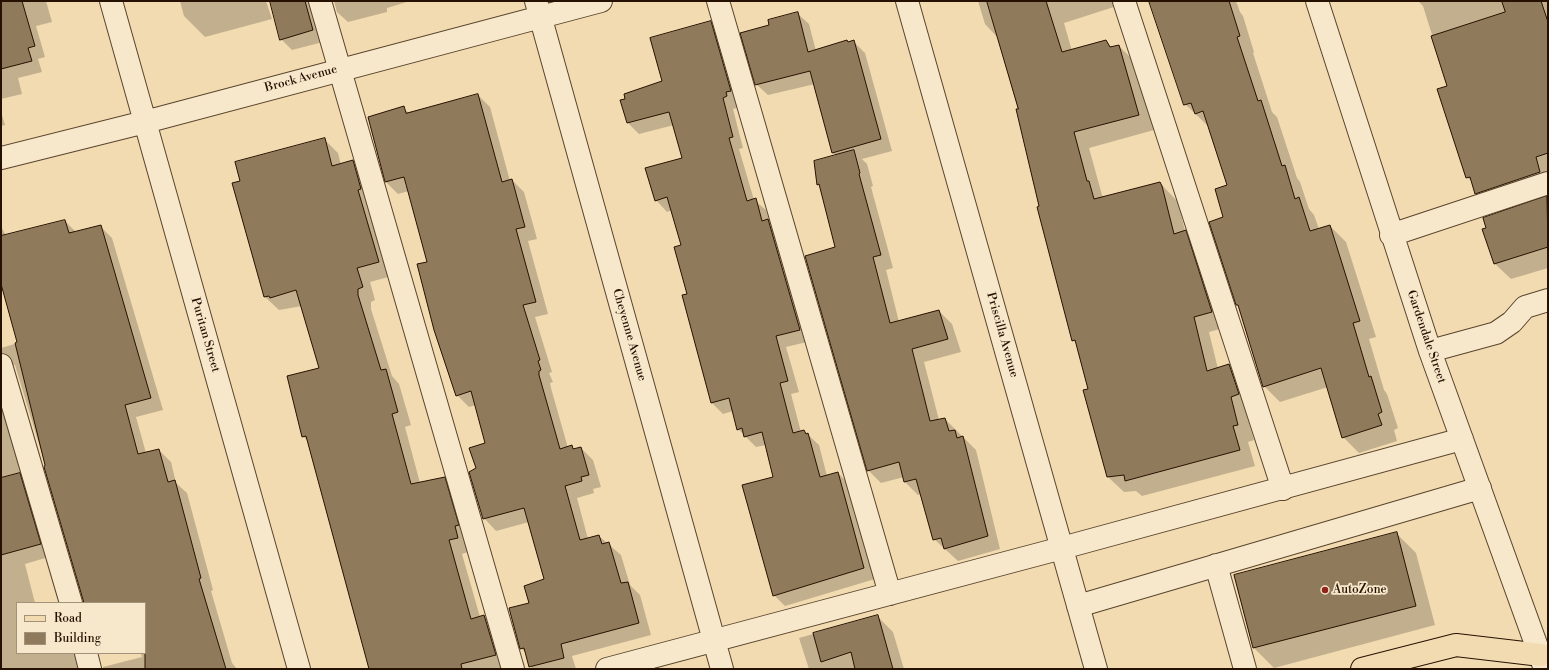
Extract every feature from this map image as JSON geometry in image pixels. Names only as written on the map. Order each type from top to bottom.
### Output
[{"type":"main road","points":[[1362,669],[1456,645],[1545,659]]},
{"type":"main road","points":[[1520,669],[1545,659]]},
{"type":"street","name":"Puritan Street","points":[[111,1],[299,669]]},
{"type":"street","points":[[320,1],[513,669]]},
{"type":"street","name":"Brock Avenue","points":[[1,158],[145,122],[340,69],[538,9],[601,1]]},
{"type":"street","points":[[718,1],[890,594]]},
{"type":"street","name":"Priscilla Avenue","points":[[907,1],[1096,669]]},
{"type":"street","points":[[1124,1],[1283,489]]},
{"type":"street","name":"Gardendale Street","points":[[1317,1],[1391,235],[1430,351],[1545,659]]},
{"type":"street","name":"Cheyenne Avenue","points":[[538,9],[722,669]]},
{"type":"street","points":[[1391,235],[1548,183]]},
{"type":"street","points":[[1430,351],[1496,333],[1512,322],[1525,307],[1548,300]]},
{"type":"street","points":[[1,365],[71,602]]},
{"type":"street","points":[[607,669],[1283,489],[1462,439]]},
{"type":"street","points":[[1078,606],[1480,488]]},
{"type":"street","points":[[1216,565],[1245,669]]},
{"type":"street","points":[[86,654],[90,669]]},
{"type":"building","points":[[1,1],[22,1],[35,46],[28,48],[32,61],[1,69]]},
{"type":"building","points":[[270,1],[305,1],[313,30],[280,40]]},
{"type":"building","points":[[987,1],[1046,1],[1062,52],[1106,40],[1110,47],[1119,45],[1139,115],[1074,132],[1087,181],[1089,181],[1094,199],[1160,182],[1174,234],[1186,230],[1212,312],[1194,317],[1207,371],[1229,364],[1239,394],[1231,397],[1238,425],[1233,426],[1240,450],[1125,481],[1124,475],[1107,477],[1083,390],[1088,389],[1075,340],[1072,341],[1037,207],[1039,206],[1016,109],[1018,109]]},
{"type":"building","points":[[1149,1],[1229,1],[1240,36],[1237,37],[1258,101],[1261,100],[1282,166],[1285,165],[1295,199],[1299,197],[1310,231],[1330,225],[1360,321],[1353,323],[1369,377],[1371,376],[1382,412],[1378,414],[1382,425],[1342,438],[1321,368],[1263,387],[1238,305],[1236,305],[1209,222],[1223,217],[1215,189],[1227,185],[1203,111],[1195,114],[1191,103],[1184,105]]},
{"type":"building","points":[[1502,1],[1541,1],[1548,22],[1548,153],[1536,157],[1540,172],[1475,194],[1470,177],[1466,178],[1437,89],[1447,86],[1431,36],[1505,12]]},
{"type":"building","points":[[798,12],[808,52],[847,40],[848,42],[854,40],[881,139],[832,153],[810,71],[755,85],[740,33],[769,25],[768,20]]},
{"type":"building","points":[[711,21],[731,91],[726,92],[727,96],[723,98],[733,137],[729,138],[747,201],[756,198],[762,221],[768,219],[800,330],[776,336],[788,381],[780,383],[793,433],[804,430],[806,434],[808,433],[820,477],[838,472],[864,568],[773,596],[742,485],[773,477],[762,432],[744,437],[742,428],[737,430],[729,398],[711,403],[682,295],[687,294],[674,247],[681,245],[667,197],[655,201],[645,168],[682,158],[669,112],[627,123],[620,100],[625,99],[624,94],[662,81],[650,38]]},
{"type":"building","points":[[478,94],[502,182],[512,179],[525,227],[516,229],[536,302],[523,305],[540,360],[538,361],[541,370],[539,371],[539,375],[560,449],[572,445],[573,449],[581,447],[589,475],[581,477],[582,481],[565,486],[580,540],[599,535],[602,544],[609,542],[621,583],[628,582],[639,623],[561,644],[564,658],[529,667],[524,648],[520,649],[509,608],[529,603],[524,586],[544,579],[524,508],[483,519],[469,472],[476,468],[469,448],[485,443],[471,391],[456,396],[434,330],[417,264],[427,262],[404,177],[385,182],[368,117],[404,106],[406,113]]},
{"type":"building","points":[[325,138],[332,166],[353,160],[361,189],[358,190],[379,262],[357,268],[363,287],[358,289],[358,295],[381,370],[386,369],[398,412],[392,414],[411,484],[445,477],[459,525],[455,526],[458,538],[449,540],[471,619],[484,615],[496,655],[461,664],[462,669],[369,669],[306,436],[302,437],[287,376],[319,368],[296,290],[270,298],[269,296],[264,297],[232,183],[240,181],[235,162]]},
{"type":"building","points":[[854,150],[881,255],[873,257],[890,323],[939,310],[948,339],[912,349],[930,421],[945,418],[949,431],[955,430],[957,438],[963,436],[988,536],[944,549],[941,538],[933,540],[916,479],[904,482],[899,462],[867,471],[805,256],[835,247],[819,184],[817,185],[814,161]]},
{"type":"building","points":[[1547,196],[1548,247],[1494,264],[1482,229],[1486,228],[1483,218]]},
{"type":"building","points":[[65,220],[69,233],[101,225],[151,398],[125,405],[138,454],[159,449],[168,482],[175,480],[201,578],[199,579],[226,669],[145,669],[146,602],[84,602],[44,467],[45,465],[15,343],[17,342],[1,284],[1,236]]},
{"type":"building","points":[[20,473],[41,544],[1,555],[1,478]]},
{"type":"building","name":"AutoZone","points":[[1397,532],[1416,606],[1253,648],[1234,575]]},
{"type":"building","points":[[878,615],[893,669],[855,669],[851,652],[821,662],[813,633]]},
{"type":"place","name":"AutoZone","points":[[1325,590]]}]
